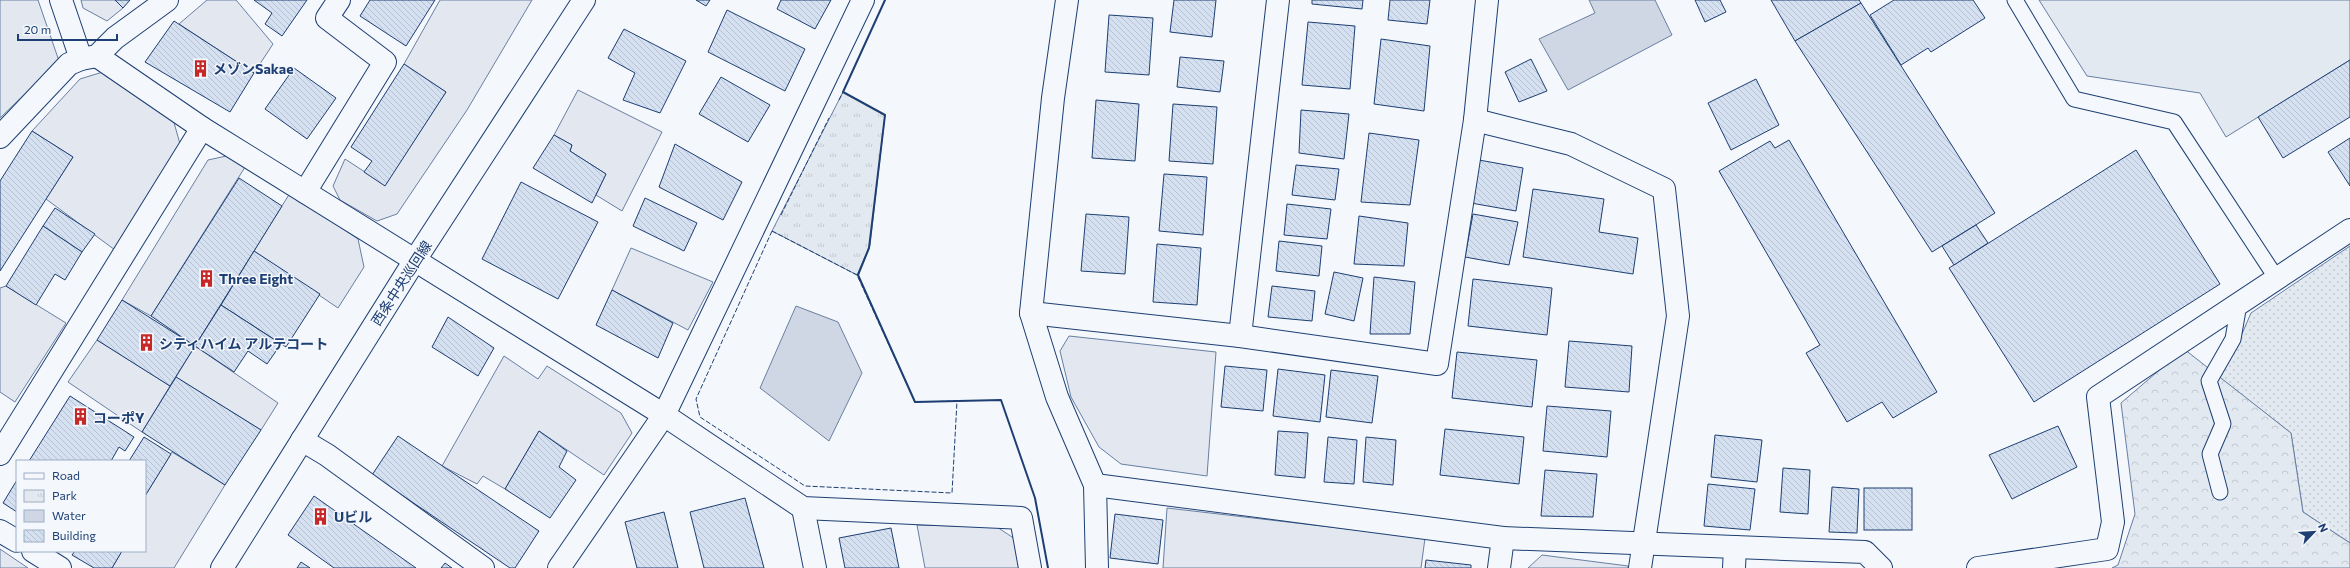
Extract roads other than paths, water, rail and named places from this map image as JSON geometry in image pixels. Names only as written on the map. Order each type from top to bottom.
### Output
[{"type":"street","points":[[61,0],[89,57],[664,415],[803,508],[1021,518],[1030,568]]},
{"type":"street","points":[[0,137],[69,64],[89,57],[167,0]]},
{"type":"street","points":[[305,192],[385,62],[327,18],[339,0]]},
{"type":"street","name":"西条中央巡回線","points":[[222,568],[415,260],[584,0]]},
{"type":"street","points":[[558,568],[664,415],[863,0]]},
{"type":"street","points":[[1067,0],[1053,98],[1031,313],[1058,397],[1096,485],[1097,568]]},
{"type":"street","points":[[1240,336],[1278,0]]},
{"type":"street","points":[[1031,313],[1240,336],[1437,364],[1475,120],[1487,0]]},
{"type":"street","points":[[1475,120],[1571,144],[1664,189],[1678,316],[1640,568]]},
{"type":"street","points":[[0,454],[202,128]]},
{"type":"street","points":[[1978,568],[2106,549],[2113,522],[2098,397],[2350,230]]},
{"type":"street","points":[[302,440],[327,456],[483,568]]},
{"type":"street","points":[[1096,485],[1503,538],[1644,543],[1735,558],[1865,552],[1881,568]]},
{"type":"street","points":[[803,508],[815,568]]},
{"type":"street","points":[[0,531],[16,540]]},
{"type":"street","points":[[1499,568],[1503,538]]},
{"type":"street","points":[[34,552],[60,568]]},
{"type":"lane","points":[[2015,0],[2074,99],[2174,122],[2277,279]]},
{"type":"lane","points":[[2220,492],[2210,454],[2223,424],[2209,381],[2233,338],[2239,304]]},
{"type":"water","points":[[1589,0],[1655,0],[1672,35],[1568,90],[1539,39],[1595,13]]},
{"type":"water","points":[[796,306],[838,322],[862,373],[829,441],[760,388]]},
{"type":"place","name":"メゾンSakae","points":[[200,68]]},
{"type":"place","name":"Three Eight","points":[[206,278]]},
{"type":"place","name":"シティハイム アルテコート","points":[[146,343]]},
{"type":"place","name":"コーポY","points":[[80,417]]},
{"type":"place","name":"Uビル","points":[[321,516]]}]
